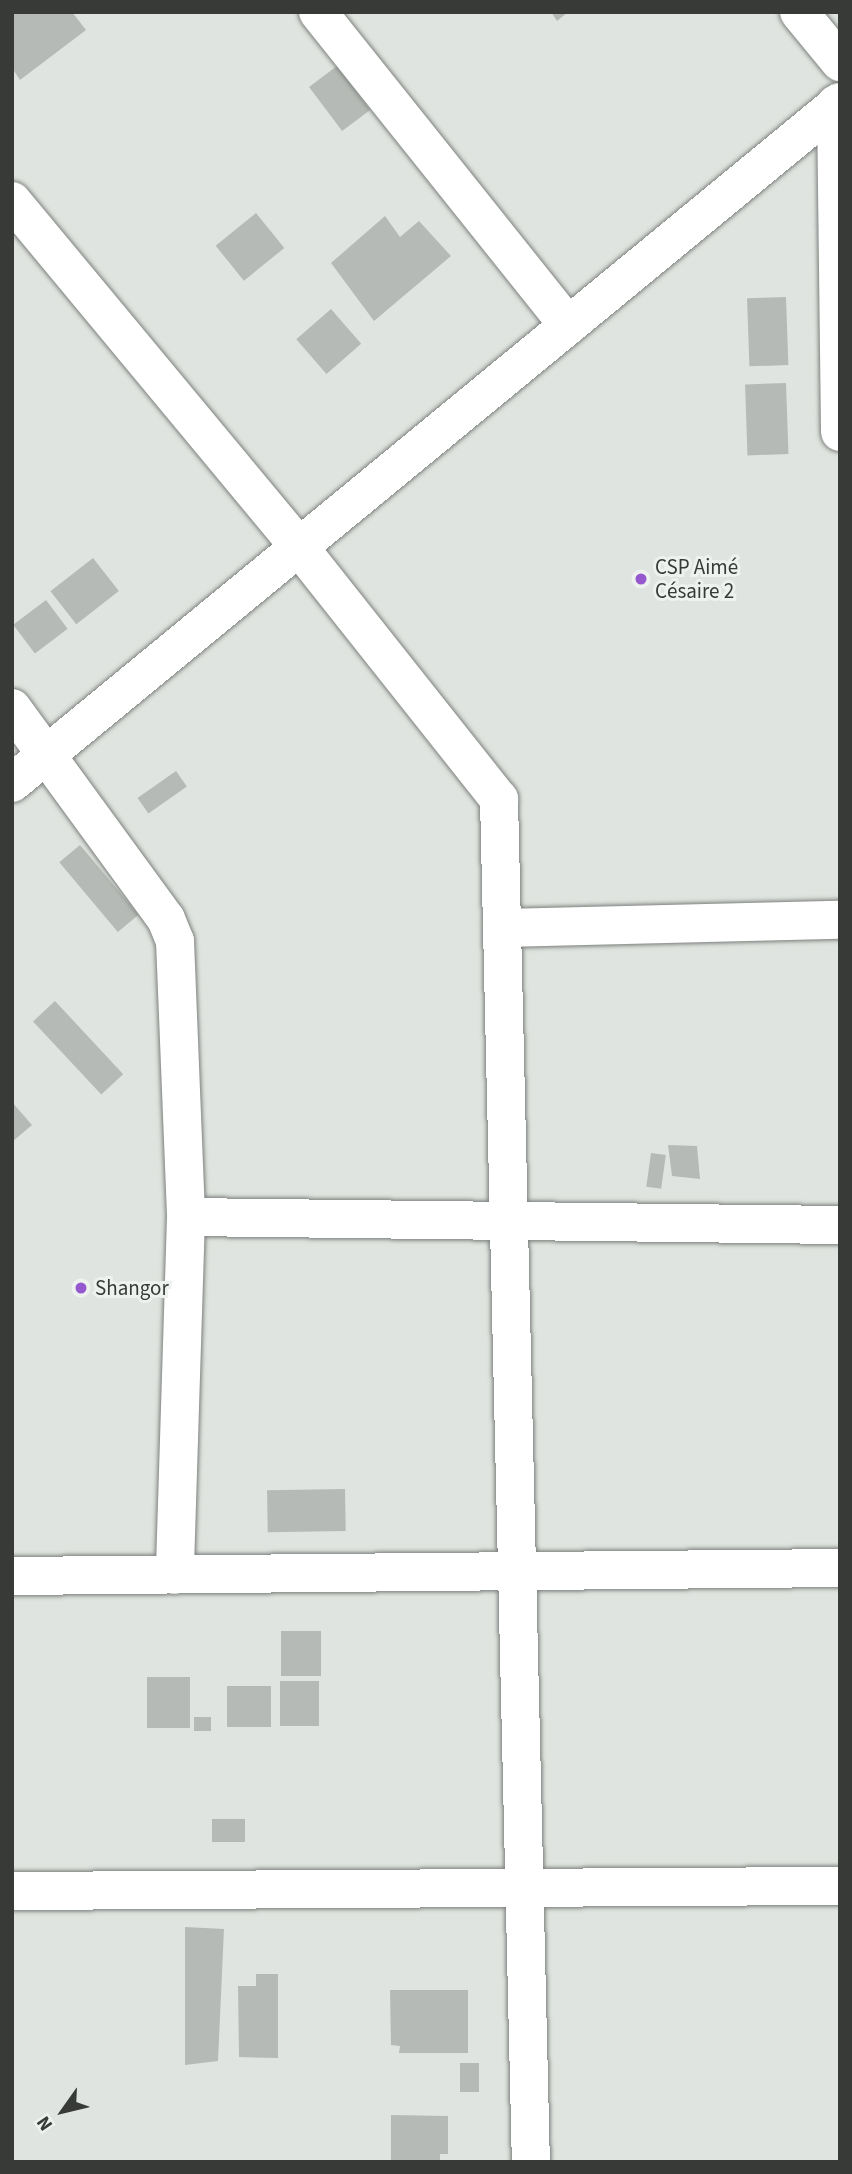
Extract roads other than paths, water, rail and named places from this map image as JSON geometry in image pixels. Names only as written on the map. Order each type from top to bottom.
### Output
[{"type":"street","points":[[318,12],[568,326]]},
{"type":"street","points":[[799,12],[840,62]]},
{"type":"street","points":[[12,783],[838,103]]},
{"type":"street","points":[[838,103],[840,432]]},
{"type":"street","points":[[12,201],[299,547],[499,799],[531,2162]]},
{"type":"street","points":[[12,708],[49,753],[166,919],[175,941],[186,1217],[175,1574]]},
{"type":"street","points":[[502,928],[840,920]]},
{"type":"street","points":[[186,1217],[840,1224]]},
{"type":"street","points":[[12,1576],[840,1569]]},
{"type":"street","points":[[12,1891],[840,1886]]},
{"type":"place","name":"CSP Aimé Césaire 2","points":[[641,579]]},
{"type":"place","name":"Shangor","points":[[81,1288]]}]
